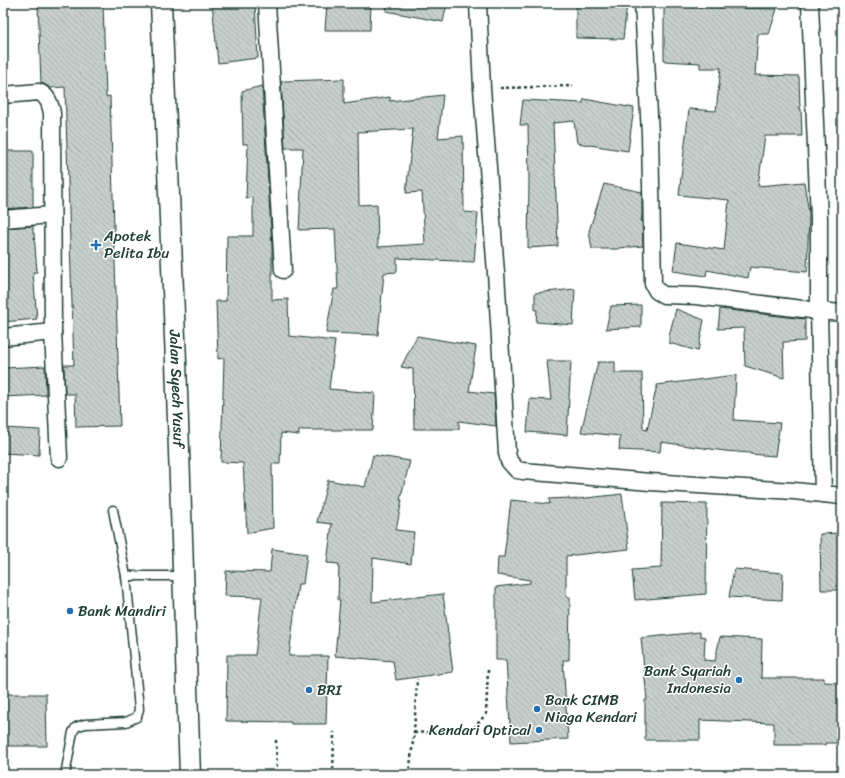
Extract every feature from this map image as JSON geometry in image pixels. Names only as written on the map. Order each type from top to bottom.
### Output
[{"type":"street","name":"Jalan Syech Yusuf","points":[[161,3],[168,150],[190,775]]},
{"type":"street","points":[[267,3],[283,270]]},
{"type":"street","points":[[478,3],[482,88],[496,273],[507,454],[509,461],[517,470],[531,472],[650,482],[794,491],[842,496]]},
{"type":"street","points":[[643,3],[650,134],[653,284],[657,291],[664,295],[696,296],[842,313]]},
{"type":"street","points":[[810,3],[818,211],[823,494]]},
{"type":"street","points":[[3,95],[42,93],[48,99],[52,113],[53,332],[59,458]]},
{"type":"street","points":[[3,219],[52,215]]},
{"type":"street","points":[[3,337],[53,332]]},
{"type":"lane","points":[[65,775],[73,732],[76,728],[85,724],[126,722],[137,717],[139,709],[126,576],[113,510]]},
{"type":"lane","points":[[126,576],[184,576]]},
{"type":"path","points":[[482,88],[573,86]]},
{"type":"path","points":[[414,733],[473,729],[486,714],[488,670]]},
{"type":"path","points":[[409,775],[414,733],[417,679]]},
{"type":"path","points":[[333,775],[334,732]]},
{"type":"path","points":[[276,740],[276,775]]},
{"type":"building","points":[[38,3],[103,3],[106,97],[110,96],[120,426],[76,427],[75,394],[65,394],[64,365],[74,365],[65,87],[50,88],[41,83]]},
{"type":"building","points":[[212,3],[255,3],[258,58],[218,63]]},
{"type":"building","points":[[327,3],[371,3],[370,30],[325,30]]},
{"type":"building","points":[[387,3],[447,3],[443,22],[386,11]]},
{"type":"building","points":[[576,3],[627,3],[623,39],[576,38]]},
{"type":"building","points":[[664,3],[689,3],[689,7],[777,9],[769,34],[758,34],[755,75],[799,76],[802,136],[765,136],[758,186],[804,182],[809,213],[807,272],[750,267],[748,278],[707,270],[706,276],[673,271],[677,243],[724,250],[729,200],[679,195],[689,109],[716,111],[721,68],[700,68],[700,63],[664,61]]},
{"type":"building","points":[[344,79],[344,104],[390,97],[390,101],[443,95],[438,138],[463,136],[464,212],[478,213],[474,262],[397,258],[397,272],[384,273],[378,335],[326,333],[334,289],[338,289],[335,229],[299,230],[303,148],[285,148],[281,82]],"holes":[[[413,129],[406,193],[422,192],[425,244],[378,247],[377,204],[359,205],[358,132]]]},
{"type":"building","points":[[262,86],[272,246],[272,300],[288,299],[289,336],[335,341],[329,389],[375,393],[373,430],[299,430],[299,435],[281,433],[280,464],[272,464],[273,528],[247,533],[243,463],[221,462],[224,358],[218,359],[216,301],[226,301],[227,236],[253,236],[253,197],[246,199],[248,144],[243,144],[242,91]]},
{"type":"building","points":[[584,99],[634,108],[628,151],[577,143],[574,121],[553,123],[558,246],[528,248],[528,125],[520,125],[523,100],[583,103]]},
{"type":"building","points":[[3,151],[33,151],[33,207],[3,209]]},
{"type":"building","points":[[604,184],[642,192],[641,221],[642,220],[643,246],[619,249],[592,249],[589,231]]},
{"type":"building","points":[[33,226],[37,272],[33,272],[37,319],[3,322],[3,228]]},
{"type":"building","points":[[575,289],[573,325],[536,322],[537,310],[535,310],[535,293]]},
{"type":"building","points":[[641,305],[641,327],[606,329],[611,306]]},
{"type":"building","points":[[676,309],[704,320],[698,351],[669,343],[669,336]]},
{"type":"building","points":[[720,309],[805,319],[805,341],[783,342],[784,378],[745,366],[744,328],[718,329]]},
{"type":"building","points":[[417,336],[476,346],[469,391],[494,394],[496,426],[459,421],[459,429],[414,429],[413,369],[401,367]]},
{"type":"building","points":[[547,361],[571,361],[567,435],[527,432],[530,399],[551,400]]},
{"type":"building","points":[[598,362],[615,362],[615,373],[642,373],[643,429],[647,430],[657,385],[736,375],[734,420],[780,423],[775,456],[661,442],[660,452],[619,450],[620,436],[581,432]]},
{"type":"building","points":[[45,366],[46,395],[3,397],[3,368]]},
{"type":"building","points":[[3,428],[40,430],[39,455],[3,453]]},
{"type":"building","points":[[373,455],[410,461],[400,500],[402,500],[396,530],[414,532],[411,564],[373,558],[372,602],[443,594],[453,672],[396,680],[393,661],[335,656],[340,600],[338,600],[339,564],[327,563],[332,524],[317,522],[328,480],[365,487]]},
{"type":"building","points":[[622,494],[629,549],[566,556],[566,597],[570,597],[569,660],[563,660],[568,739],[511,742],[506,660],[496,660],[496,587],[530,583],[530,580],[497,575],[498,557],[504,557],[511,500],[550,504],[549,499],[569,498],[569,500]]},
{"type":"building","points":[[662,503],[707,504],[706,594],[635,600],[632,570],[661,568]]},
{"type":"building","points":[[838,533],[840,590],[821,590],[820,534]]},
{"type":"building","points":[[272,549],[307,554],[303,584],[298,584],[289,656],[328,656],[326,724],[226,721],[227,655],[255,655],[262,597],[225,596],[226,571],[270,572]]},
{"type":"building","points":[[734,569],[783,573],[782,600],[729,597]]},
{"type":"building","points":[[700,632],[700,636],[705,637],[704,660],[715,661],[720,637],[762,639],[761,678],[824,678],[824,682],[842,683],[842,743],[825,743],[825,745],[774,745],[774,723],[700,720],[700,740],[645,740],[645,700],[647,700],[641,638]]},
{"type":"building","points":[[3,694],[46,694],[47,746],[3,746]]},
{"type":"place","name":"Apotek Pelita Ibu","points":[[96,245]]},
{"type":"place","name":"Bank Mandiri","points":[[70,611]]},
{"type":"place","name":"Bank Syariah Indonesia","points":[[739,680]]},
{"type":"place","name":"BRI","points":[[309,690]]},
{"type":"place","name":"Bank CIMB Niaga Kendari","points":[[537,709]]},
{"type":"place","name":"Kendari Optical","points":[[539,730]]}]
